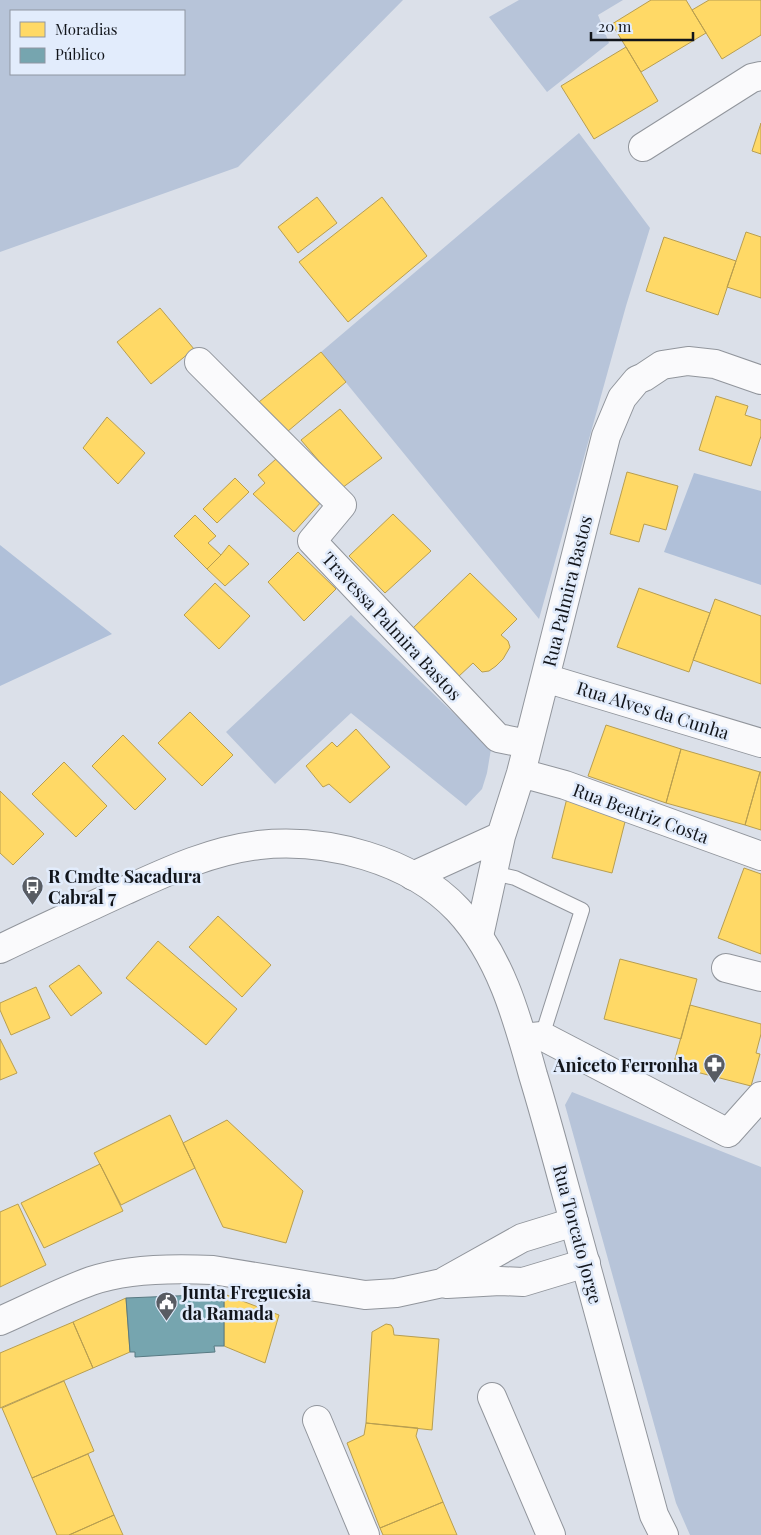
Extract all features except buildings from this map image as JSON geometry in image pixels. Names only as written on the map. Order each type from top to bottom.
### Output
[{"type":"street","points":[[643,147],[752,78],[761,76]]},
{"type":"street","name":"Rua Palmira Bastos","points":[[479,936],[501,836],[521,772],[606,436],[622,398],[637,380],[662,365],[688,361],[715,364],[761,380]]},
{"type":"street","name":"Travessa Palmira Bastos","points":[[199,362],[342,506],[312,541],[498,738],[528,744]]},
{"type":"street","name":"Rua Alves da Cunha","points":[[545,678],[761,742]]},
{"type":"street","name":"Rua Beatriz Costa","points":[[521,772],[565,785],[761,856]]},
{"type":"street","points":[[413,876],[501,836]]},
{"type":"street","name":"Rua Torcato Jorge","points":[[0,949],[174,868],[205,856],[234,849],[282,843],[318,845],[374,858],[430,886],[450,903],[479,936],[532,1037],[574,1222],[654,1515],[664,1535]]},
{"type":"street","points":[[726,968],[761,977]]},
{"type":"street","points":[[532,1037],[728,1133],[761,1096]]},
{"type":"street","points":[[442,1283],[446,1279],[522,1238],[574,1222]]},
{"type":"street","points":[[0,1321],[92,1281],[120,1274],[190,1269],[228,1272],[365,1295],[396,1293],[442,1283],[523,1282],[586,1263]]},
{"type":"street","points":[[492,1397],[550,1535]]},
{"type":"street","points":[[317,1420],[365,1535]]},
{"type":"lane","points":[[493,873],[515,878],[582,910],[532,1037]]},
{"type":"shaded area","points":[[0,0],[403,0],[238,167],[0,252]]},
{"type":"shaded area","points":[[519,0],[623,0],[598,15],[609,43],[547,92],[489,17]]},
{"type":"shaded area","points":[[579,133],[650,228],[626,306],[539,619],[321,352]]},
{"type":"shaded area","points":[[694,473],[761,491],[761,585],[664,552]]},
{"type":"shaded area","points":[[0,545],[112,634],[0,686]]},
{"type":"shaded area","points":[[351,615],[491,749],[482,789],[466,806],[351,713],[275,784],[226,732]]},
{"type":"shaded area","points":[[572,1092],[761,1167],[761,1535],[690,1535],[676,1503],[565,1105]]},
{"type":"place","name":"R Cmdte Sacadura Cabral 7","points":[[32,905]]},
{"type":"place","name":"Aniceto Ferronha","points":[[714,1084]]},
{"type":"place","name":"Junta Freguesia da Ramada","points":[[166,1321]]}]
